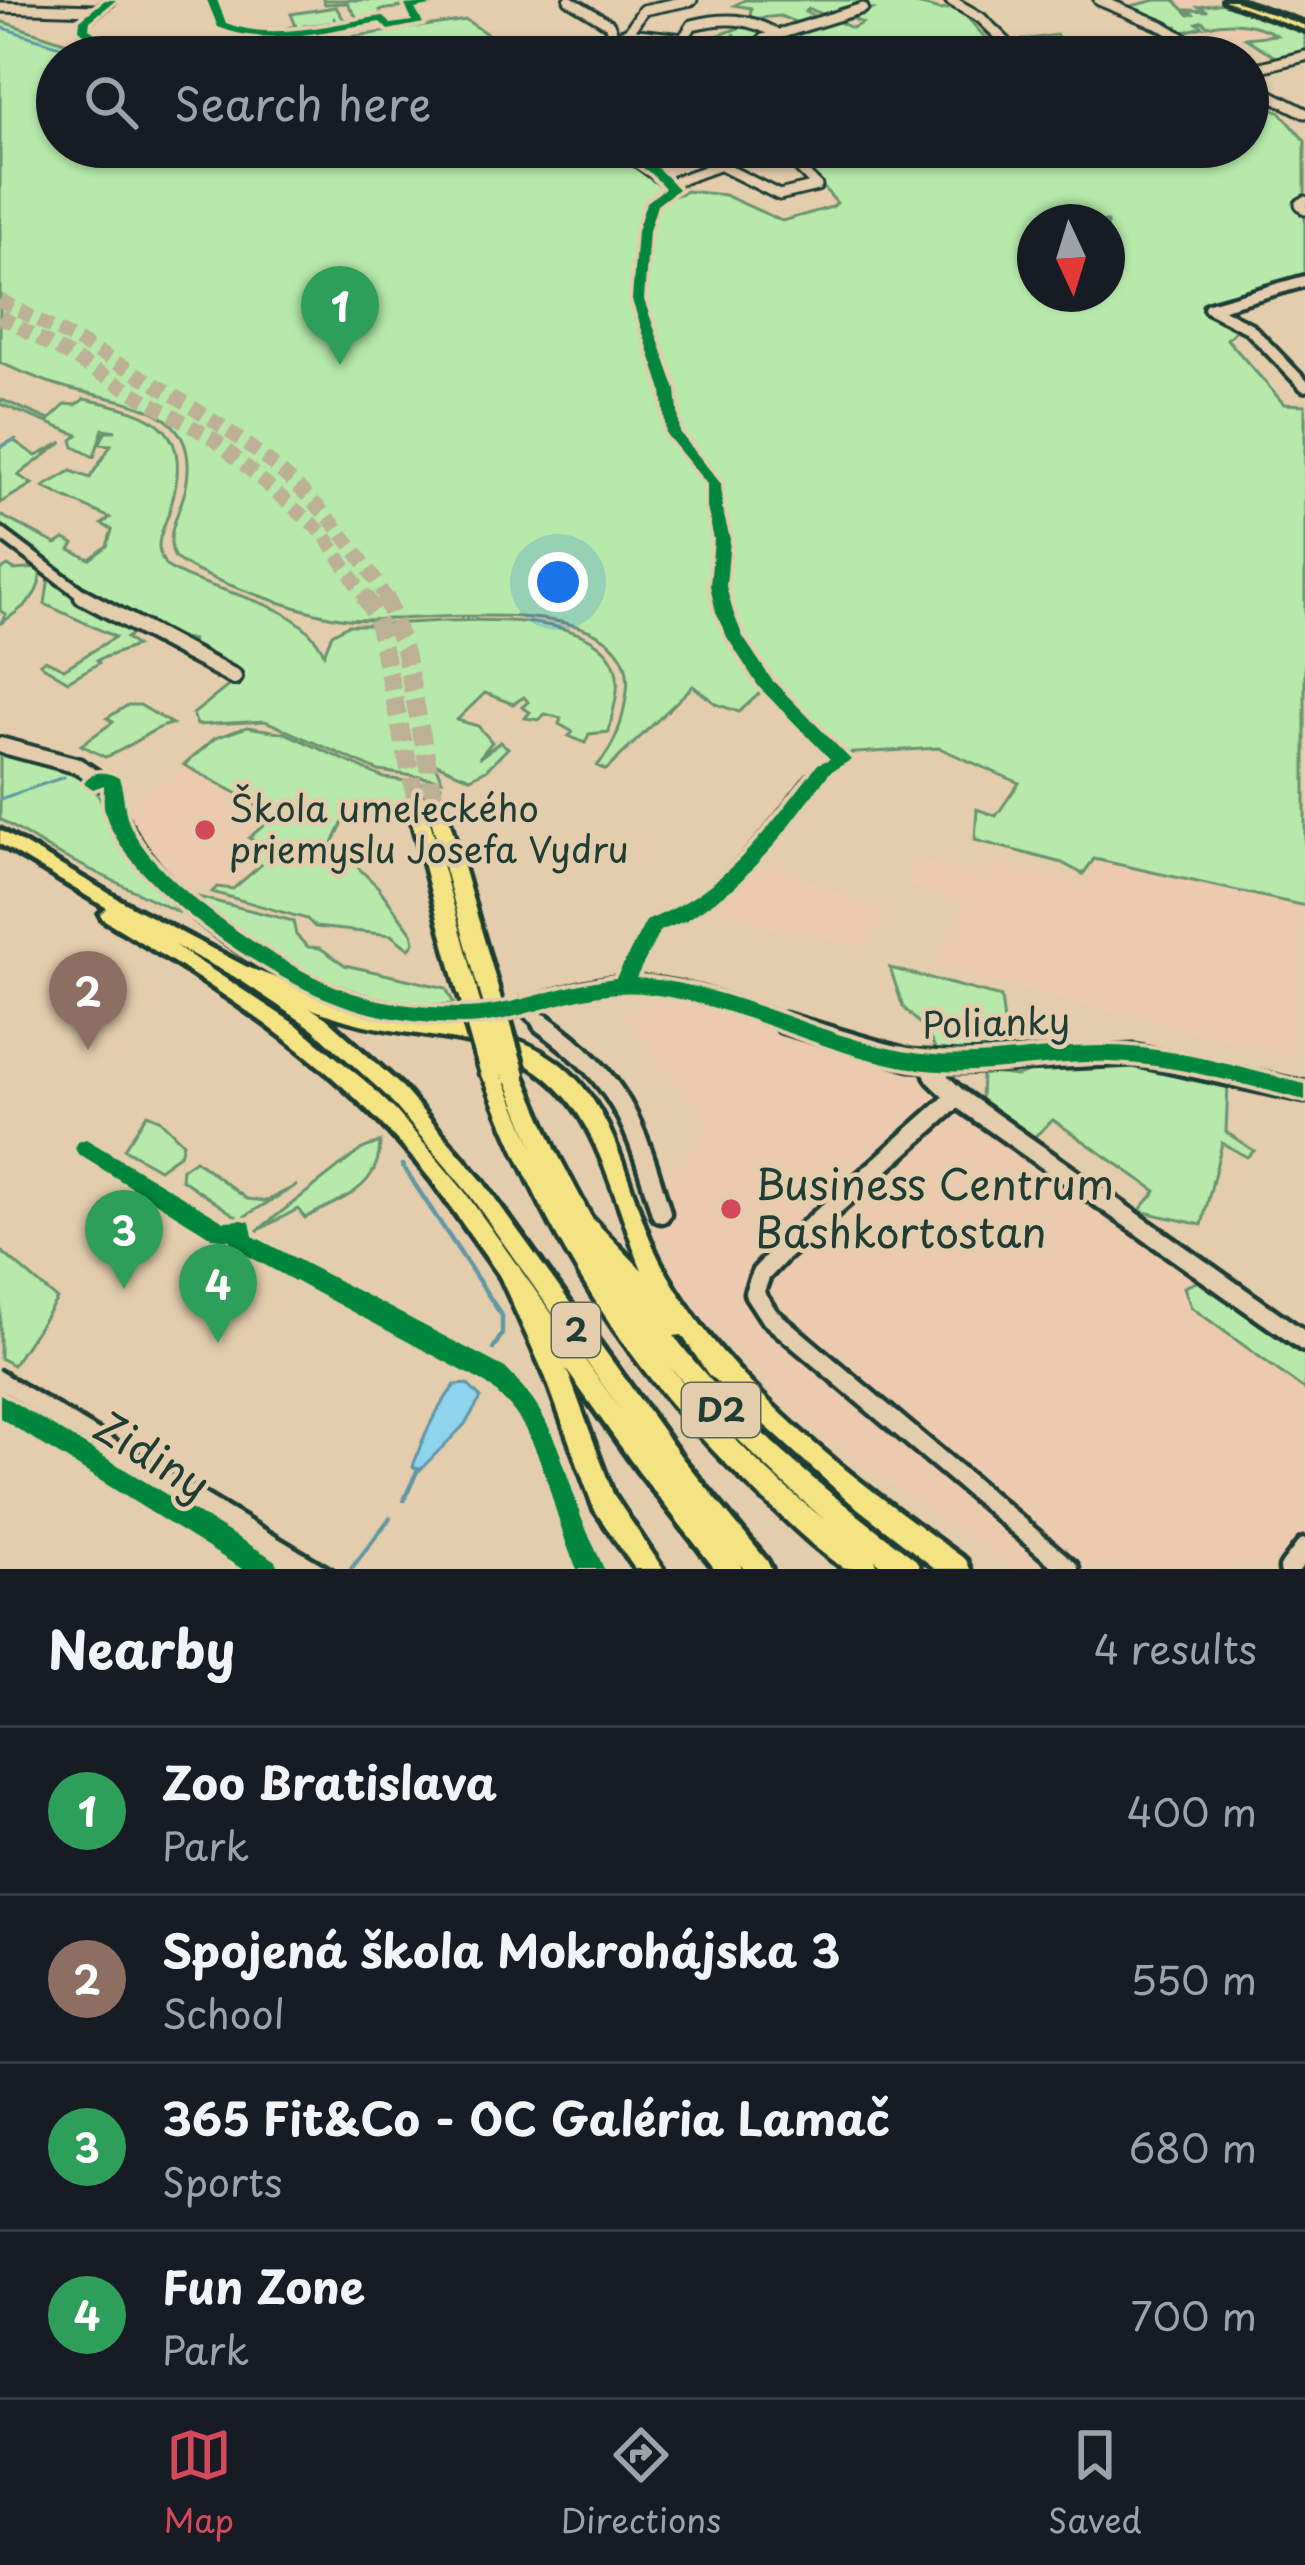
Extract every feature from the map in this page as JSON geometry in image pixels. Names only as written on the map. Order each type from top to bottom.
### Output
[{"type":"highway","name":"D2","points":[[428,811],[503,1074],[554,1222],[620,1324],[709,1431],[763,1484],[866,1569]]},
{"type":"highway","points":[[244,973],[351,1014],[492,1038],[549,1066],[577,1096],[598,1130],[654,1273],[716,1366]]},
{"type":"highway","name":"D2","points":[[503,1074],[575,1215],[639,1314],[726,1415],[818,1500],[907,1569]]},
{"type":"highway","points":[[575,1215],[604,1239],[660,1310],[824,1468],[957,1569]]},
{"type":"highway","points":[[510,1272],[558,1378],[603,1501],[650,1569]]},
{"type":"main road","points":[[1229,0],[1305,23]]},
{"type":"main road","points":[[1249,0],[1305,23]]},
{"type":"main road","name":"2","points":[[0,836],[128,913],[244,973],[336,1036],[418,1115],[476,1188],[674,1466],[759,1569]]},
{"type":"main road","name":"2","points":[[0,849],[260,1006],[338,1067],[434,1167],[661,1484],[730,1569]]},
{"type":"street","points":[[80,10],[88,0]]},
{"type":"street","points":[[92,36],[83,27],[94,10],[111,0]]},
{"type":"street","points":[[569,0],[602,17],[615,36],[656,36]]},
{"type":"street","points":[[628,33],[643,10],[692,0]]},
{"type":"street","points":[[954,2],[974,0]]},
{"type":"street","points":[[1099,0],[1179,36]]},
{"type":"street","points":[[954,2],[1000,36]]},
{"type":"street","points":[[0,7],[94,10]]},
{"type":"street","points":[[774,36],[862,8]]},
{"type":"street","points":[[686,36],[698,23],[748,20],[778,35]]},
{"type":"street","points":[[1269,65],[1305,56]]},
{"type":"street","points":[[1269,94],[1305,112]]},
{"type":"street","points":[[646,168],[668,184],[711,168]]},
{"type":"street","points":[[733,168],[779,195],[817,186],[799,168]]},
{"type":"street","points":[[1305,201],[1300,204],[1305,210]]},
{"type":"street","points":[[1305,281],[1246,293],[1209,308],[1249,328],[1305,386]]},
{"type":"street","points":[[0,533],[74,592],[234,677]]},
{"type":"street","points":[[0,745],[78,766],[111,788],[113,814],[162,884],[320,988],[367,1004],[480,1016],[592,986],[623,983],[653,926],[697,909],[728,886],[814,781]]},
{"type":"street","name":"Polianky","points":[[623,983],[660,987],[876,1052],[930,1063],[1132,1054],[1305,1092]]},
{"type":"street","points":[[524,1006],[535,1020],[584,1053],[628,1110],[661,1213]]},
{"type":"street","points":[[930,1063],[935,1076],[957,1096],[1305,1342]]},
{"type":"street","points":[[957,1096],[778,1256],[761,1274],[754,1293],[769,1316],[1069,1569]]},
{"type":"street","name":"Zidiny","points":[[0,1405],[266,1569]]},
{"type":"street","points":[[1288,1569],[1305,1547]]},
{"type":"shaded area","points":[[1104,0],[1202,0],[1278,35],[1187,36],[1178,29],[1209,14],[1175,26]]},
{"type":"shaded area","name":"Škola umeleckého priemyslu Josefa Vydru","points":[[185,766],[265,797],[269,859],[233,889],[208,889],[166,872],[130,816],[133,802]]},
{"type":"shaded area","points":[[921,858],[979,877],[989,860],[1087,885],[1096,859],[1305,907],[1292,1058],[932,968],[965,905],[907,885]]},
{"type":"shaded area","points":[[754,862],[766,867],[770,863],[884,912],[866,948],[769,929],[718,908]]},
{"type":"shaded area","points":[[664,997],[917,1075],[964,1104],[1305,1354],[1305,1569],[1014,1569],[814,1433],[688,1302],[643,1205],[709,1126],[624,1017]]},
{"type":"green space","points":[[323,0],[454,0],[380,10],[382,19],[265,33],[296,26],[291,14],[336,7],[344,20],[357,18],[347,3],[325,4]]},
{"type":"green space","points":[[745,0],[900,0],[941,10],[958,7],[984,36],[717,36],[752,23],[771,34],[805,26],[780,16],[750,19],[751,8],[735,5]],"holes":[[[857,4],[872,9],[845,15],[862,23],[852,28],[833,19],[808,25],[824,20],[805,12],[809,9],[830,17]]]},
{"type":"green space","points":[[1174,0],[1189,15],[1193,14],[1188,10],[1208,11],[1199,7],[1229,2],[1305,28],[1305,51],[1269,60],[1274,56],[1266,36],[1276,35],[1260,28],[1234,23],[1208,26],[1202,21],[1197,23],[1203,27],[1183,36],[1178,25],[1175,29],[1143,11],[1123,8]]},
{"type":"green space","points":[[967,10],[1002,36],[989,36]]},
{"type":"green space","points":[[466,20],[490,36],[357,36]]},
{"type":"green space","points":[[0,21],[46,36],[36,36],[36,168],[641,168],[663,185],[649,202],[642,228],[633,271],[634,297],[655,369],[667,390],[670,435],[711,484],[707,505],[716,537],[715,592],[734,644],[762,691],[739,712],[716,704],[693,686],[606,770],[597,766],[618,731],[627,691],[621,657],[598,635],[561,622],[515,617],[347,619],[284,604],[189,567],[175,558],[172,549],[188,459],[182,437],[169,422],[130,403],[53,384],[0,363]]},
{"type":"green space","points":[[327,31],[333,36],[288,36]]},
{"type":"green space","points":[[1269,107],[1281,113],[1305,141],[1305,279],[1207,306],[1241,325],[1227,339],[1284,404],[1305,405],[1305,906],[1094,859],[1083,874],[1062,863],[975,840],[977,809],[996,816],[1019,783],[939,748],[839,754],[755,662],[742,642],[724,591],[726,540],[715,506],[718,485],[711,470],[678,437],[672,391],[641,300],[646,231],[656,202],[687,191],[724,195],[782,221],[837,203],[806,168],[1269,168]]},
{"type":"green space","points":[[0,399],[49,420],[66,404],[76,405],[84,399],[150,418],[164,429],[177,460],[176,483],[159,545],[166,566],[295,620],[324,654],[332,634],[348,625],[453,621],[536,623],[571,631],[599,645],[617,675],[609,732],[589,734],[585,743],[569,736],[573,732],[559,724],[561,718],[545,714],[539,720],[525,718],[530,712],[522,707],[528,702],[524,697],[513,704],[485,693],[457,720],[478,726],[492,742],[479,758],[500,742],[508,748],[486,770],[470,778],[434,763],[442,780],[379,771],[265,721],[197,725],[193,714],[236,680],[210,655],[191,647],[192,640],[117,611],[0,529],[0,515],[56,544],[64,539],[74,544],[70,550],[90,559],[107,546],[112,530],[102,524],[110,518],[43,487],[71,471],[90,478],[111,445],[99,444],[106,431],[116,431],[103,429],[94,457],[74,447],[72,440],[78,435],[0,404]]},
{"type":"green space","points":[[13,440],[36,456],[63,442],[18,475],[32,484],[0,503],[0,447]]},
{"type":"green space","points":[[8,566],[14,570],[40,568],[40,578],[29,601],[0,624],[6,614],[0,611],[0,571]]},
{"type":"green space","points":[[49,577],[142,627],[126,638],[136,646],[97,660],[99,663],[68,681],[43,666],[40,663],[45,660],[64,669],[115,637],[45,604]]},
{"type":"green space","points":[[128,705],[140,705],[172,724],[105,757],[81,745],[113,722],[107,718]]},
{"type":"green space","points":[[247,727],[285,733],[384,778],[441,786],[440,791],[420,795],[391,811],[345,818],[333,843],[378,887],[412,933],[414,942],[409,949],[391,935],[315,927],[307,919],[212,892],[217,887],[233,889],[261,865],[245,855],[258,843],[249,838],[264,825],[258,820],[255,803],[184,765],[215,738]]},
{"type":"green space","points":[[0,753],[61,769],[92,785],[141,868],[180,913],[54,852],[0,819]]},
{"type":"green space","points":[[190,895],[293,921],[296,935],[308,947],[320,948],[345,965],[446,988],[454,1004],[382,998],[313,974],[249,938]]},
{"type":"green space","points":[[890,968],[1001,997],[1007,1048],[938,1053],[924,1028],[903,1007]]},
{"type":"green space","points":[[1115,1058],[1228,1084],[1226,1132],[1254,1151],[1247,1157],[1222,1143],[1202,1225],[1139,1211],[1156,1191],[1053,1120],[1033,1138],[981,1102],[982,1072],[1017,1076],[1056,1062]]},
{"type":"green space","points":[[147,1114],[159,1119],[183,1143],[180,1154],[159,1169],[124,1149]]},
{"type":"green space","points":[[380,1142],[373,1171],[356,1190],[305,1218],[298,1209],[257,1231],[362,1149]]},
{"type":"green space","points":[[195,1160],[247,1199],[266,1201],[297,1185],[240,1219],[181,1179],[182,1169]]},
{"type":"green space","points":[[0,1250],[57,1299],[13,1365],[0,1358]]},
{"type":"green space","points":[[1201,1280],[1305,1354],[1305,1390],[1191,1307],[1184,1287]]},
{"type":"water","points":[[467,1384],[481,1398],[465,1424],[420,1470],[413,1467],[441,1404],[455,1385]]},
{"type":"waterway","points":[[303,26],[335,22],[334,18]]},
{"type":"waterway","points":[[216,25],[249,36]]},
{"type":"waterway","points":[[0,27],[36,38]]},
{"type":"waterway","points":[[271,36],[327,30]]},
{"type":"waterway","points":[[0,448],[16,439]]},
{"type":"waterway","points":[[0,799],[64,777]]},
{"type":"waterway","points":[[402,1165],[502,1316],[502,1334],[493,1349]]},
{"type":"waterway","points":[[404,1500],[418,1469]]},
{"type":"waterway","points":[[351,1569],[390,1518]]},
{"type":"tunnel","points":[[0,300],[164,389],[266,460],[312,501],[352,547],[386,599]]},
{"type":"tunnel","points":[[0,316],[214,439],[324,534],[366,599]]},
{"type":"tunnel","points":[[364,596],[376,616],[420,818]]},
{"type":"tunnel","points":[[385,596],[405,653],[436,805]]},
{"type":"tram line","points":[[1237,0],[1305,24]]},
{"type":"railway","points":[[0,1369],[334,1569]]},
{"type":"cycle path","points":[[91,36],[84,29],[85,20],[111,0]]},
{"type":"cycle path","points":[[212,0],[222,25],[242,33],[271,35],[383,19],[388,27],[418,23],[409,7],[456,0]]},
{"type":"cycle path","points":[[623,983],[653,926],[681,915],[729,882],[770,839],[824,768],[842,760],[765,683],[725,612],[718,586],[722,539],[714,484],[673,434],[669,390],[638,300],[643,231],[652,203],[672,189],[650,168]]},
{"type":"cycle path","points":[[93,783],[103,777],[113,782],[114,812],[131,844],[195,908],[274,963],[337,995],[367,1004],[431,1014],[486,1015],[601,987],[649,986],[910,1060],[960,1063],[1135,1055],[1305,1092]]},
{"type":"cycle path","points":[[86,1148],[221,1231],[242,1229]]},
{"type":"cycle path","points":[[242,1229],[241,1241],[496,1376],[517,1396],[544,1442],[591,1569]]},
{"type":"cycle path","points":[[0,1405],[266,1569]]},
{"type":"place","name":"Zoo Bratislava","points":[[340,365]]},
{"type":"place","name":"Škola umeleckého priemyslu Josefa Vydru","points":[[205,830]]},
{"type":"place","name":"Spojená škola Mokrohájska 3","points":[[88,1050]]},
{"type":"place","name":"Business Centrum Bashkortostan","points":[[731,1209]]},
{"type":"place","name":"365 Fit&Co - OC Galéria Lamač","points":[[124,1289]]},
{"type":"place","name":"Fun Zone","points":[[218,1343]]}]
